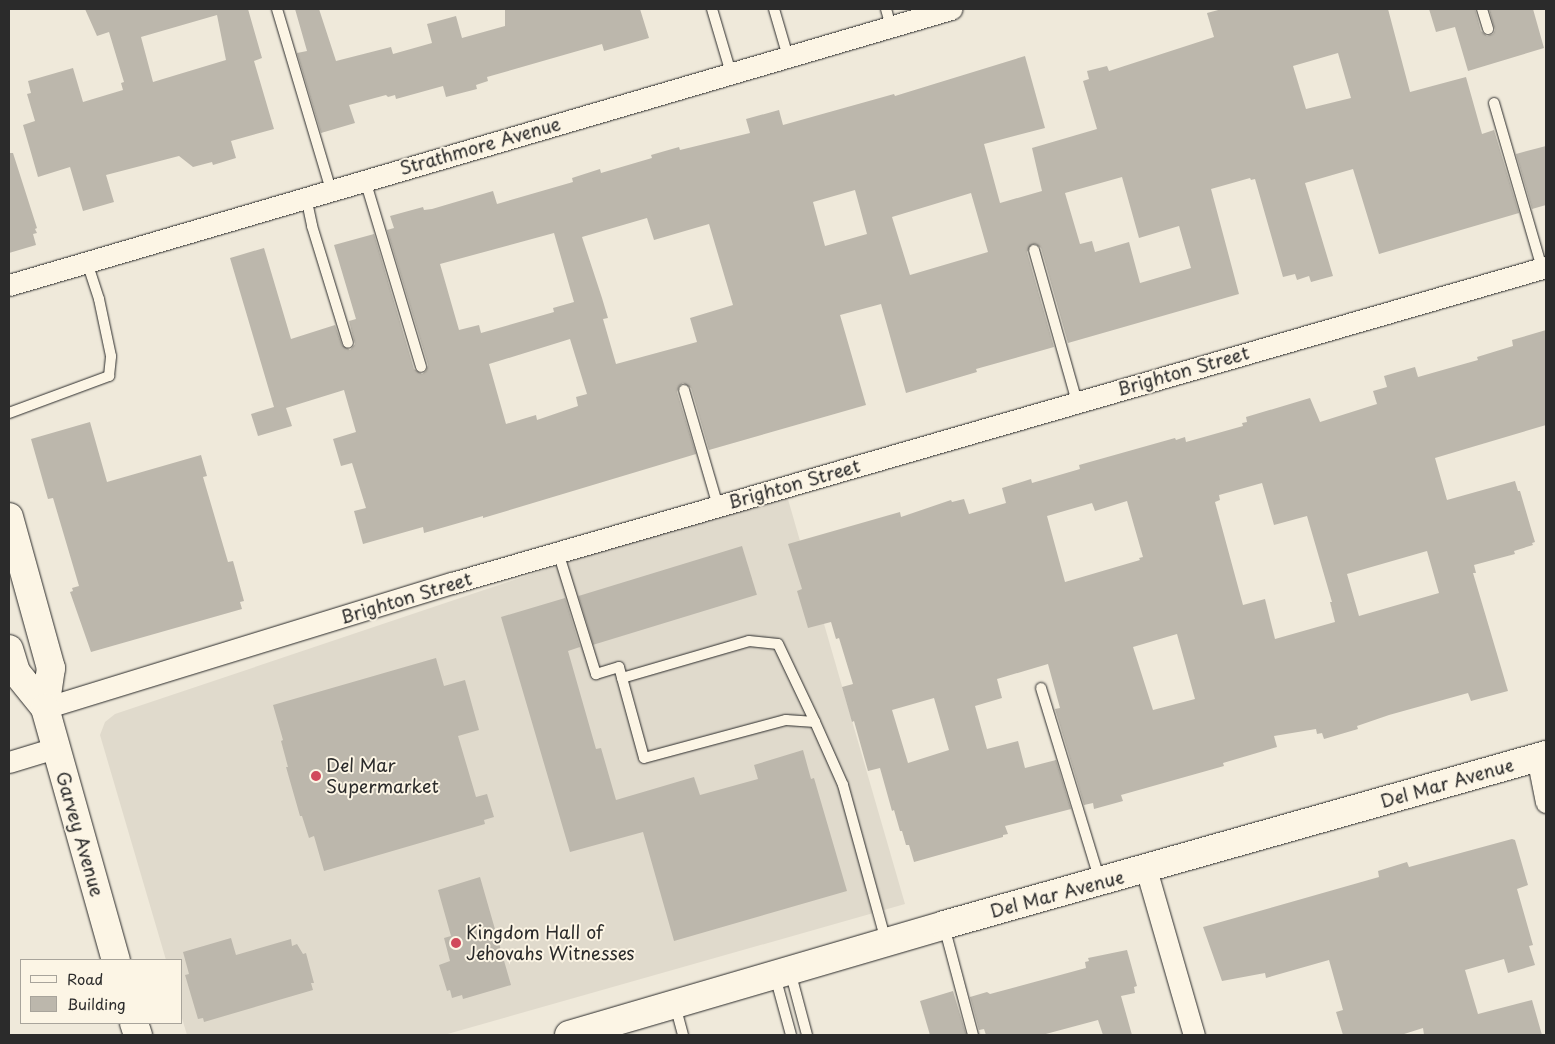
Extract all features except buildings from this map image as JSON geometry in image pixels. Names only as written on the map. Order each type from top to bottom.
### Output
[{"type":"main road","name":"Garvey Avenue","points":[[9,517],[51,668],[45,708],[116,959]]},
{"type":"main road","name":"Garvey Avenue","points":[[9,648],[16,672],[45,708]]},
{"type":"main road","name":"Del Mar Avenue","points":[[569,1035],[944,925],[1542,756]]},
{"type":"street","name":"Strathmore Avenue","points":[[9,285],[788,57],[889,18],[952,9]]},
{"type":"street","name":"Brighton Street","points":[[45,708],[558,552],[1544,267]]},
{"type":"street","points":[[9,762],[55,748]]},
{"type":"street","points":[[1542,756],[1546,802]]},
{"type":"street","points":[[1146,869],[1194,1035]]},
{"type":"lane","points":[[278,9],[331,190]]},
{"type":"lane","points":[[712,9],[731,73]]},
{"type":"lane","points":[[774,9],[788,57]]},
{"type":"lane","points":[[1482,9],[1488,29]]},
{"type":"lane","points":[[1494,103],[1544,267]]},
{"type":"lane","points":[[364,180],[420,367]]},
{"type":"lane","points":[[306,197],[312,226],[348,343]]},
{"type":"lane","points":[[1034,250],[1077,402]]},
{"type":"lane","points":[[9,414],[109,376],[111,356],[87,261]]},
{"type":"lane","points":[[684,390],[718,506]]},
{"type":"lane","points":[[558,552],[596,674],[618,667],[644,758],[786,720],[815,722]]},
{"type":"lane","points":[[622,678],[749,641],[778,644],[843,785],[886,942]]},
{"type":"lane","points":[[1040,688],[1100,882]]},
{"type":"lane","points":[[944,925],[973,1035]]},
{"type":"lane","points":[[782,972],[791,1035]]},
{"type":"lane","points":[[782,972],[807,1035]]},
{"type":"lane","points":[[675,1004],[683,1035]]},
{"type":"shaded area","points":[[785,489],[905,904],[444,1035],[187,1035],[182,1018],[182,959],[166,959],[100,735],[105,722],[115,714]]},
{"type":"place","name":"Del Mar Supermarket","points":[[316,776]]},
{"type":"place","name":"Kingdom Hall of Jehovahs Witnesses","points":[[456,943]]}]
